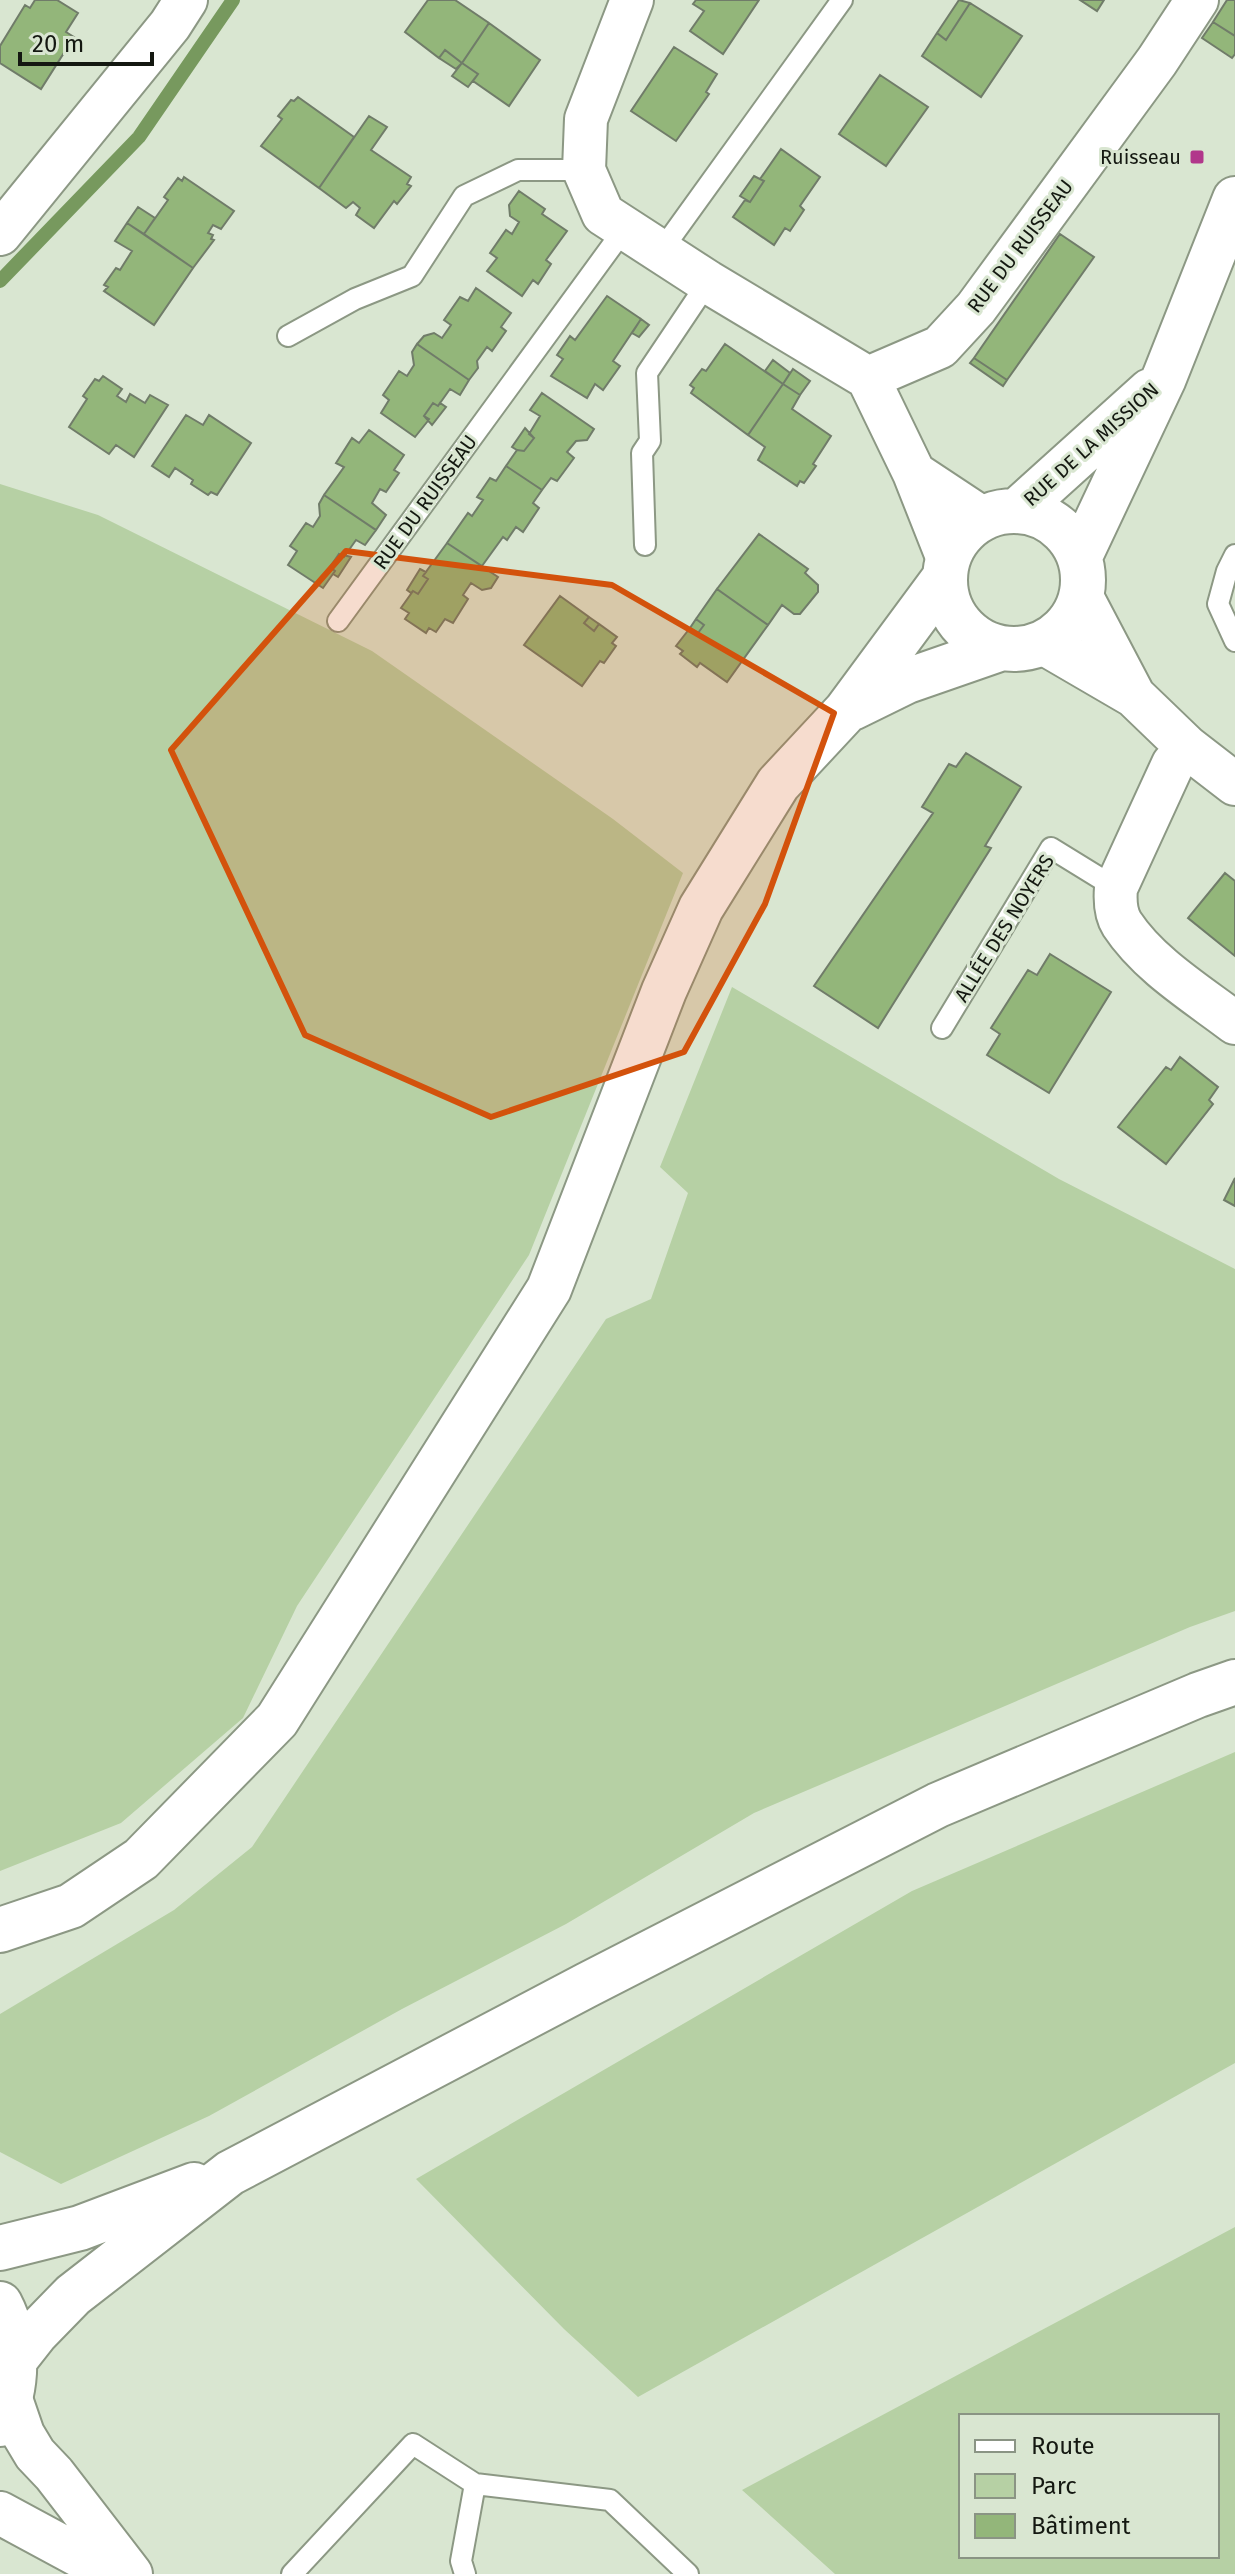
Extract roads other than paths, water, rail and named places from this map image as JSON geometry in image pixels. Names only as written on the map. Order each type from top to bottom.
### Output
[{"type":"street","points":[[0,234],[170,25],[186,0]]},
{"type":"street","points":[[632,0],[586,119],[584,170],[603,214],[708,282],[868,378],[914,473],[946,568],[947,597],[954,615],[967,631],[983,642],[1023,646],[1134,696],[1187,747],[1235,784]]},
{"type":"street","name":"RUE DU RUISSEAU","points":[[868,378],[940,347],[976,308],[1157,61],[1197,0]]},
{"type":"street","name":"RUE DE LA MISSION","points":[[1081,576],[1235,199]]},
{"type":"street","name":"RUE DE LA MISSION","points":[[1000,514],[1164,378]]},
{"type":"street","points":[[914,473],[1000,514],[1038,515],[1056,524],[1071,538],[1081,576],[1134,696]]},
{"type":"street","points":[[0,1930],[71,1906],[141,1859],[277,1720],[549,1289],[664,991],[701,908],[778,784],[846,711],[946,568],[955,543],[967,529],[1000,514]]},
{"type":"street","points":[[846,711],[907,681],[1023,646],[1061,631],[1074,616],[1081,576]]},
{"type":"street","points":[[1187,747],[1173,764],[1116,888],[1115,905],[1121,923],[1154,960],[1235,1023]]},
{"type":"street","points":[[0,2248],[80,2228],[159,2196],[230,2173],[938,1805],[1235,1682]]},
{"type":"street","points":[[8,2394],[36,2333],[73,2295],[230,2173]]},
{"type":"street","points":[[0,2304],[9,2327],[8,2394],[23,2434],[35,2454],[131,2574]]},
{"type":"street","points":[[0,2513],[113,2574]]},
{"type":"lane","points":[[661,251],[842,0]]},
{"type":"lane","points":[[288,336],[355,299],[412,276],[464,196],[518,170],[584,170]]},
{"type":"lane","name":"RUE DU RUISSEAU","points":[[338,621],[625,228]]},
{"type":"lane","points":[[645,545],[642,453],[650,441],[647,373],[708,282]]},
{"type":"lane","points":[[1235,555],[1218,604],[1235,641]]},
{"type":"lane","name":"ALLÉE DES NOYERS","points":[[942,1028],[1051,848],[1116,888]]},
{"type":"lane","points":[[292,2574],[413,2444],[475,2484],[610,2500],[688,2574]]},
{"type":"lane","points":[[465,2574],[461,2561],[475,2484]]},
{"type":"waterway","points":[[0,281],[139,137],[233,0]]},
{"type":"place","name":"Ruisseau","points":[[1197,157]]}]
